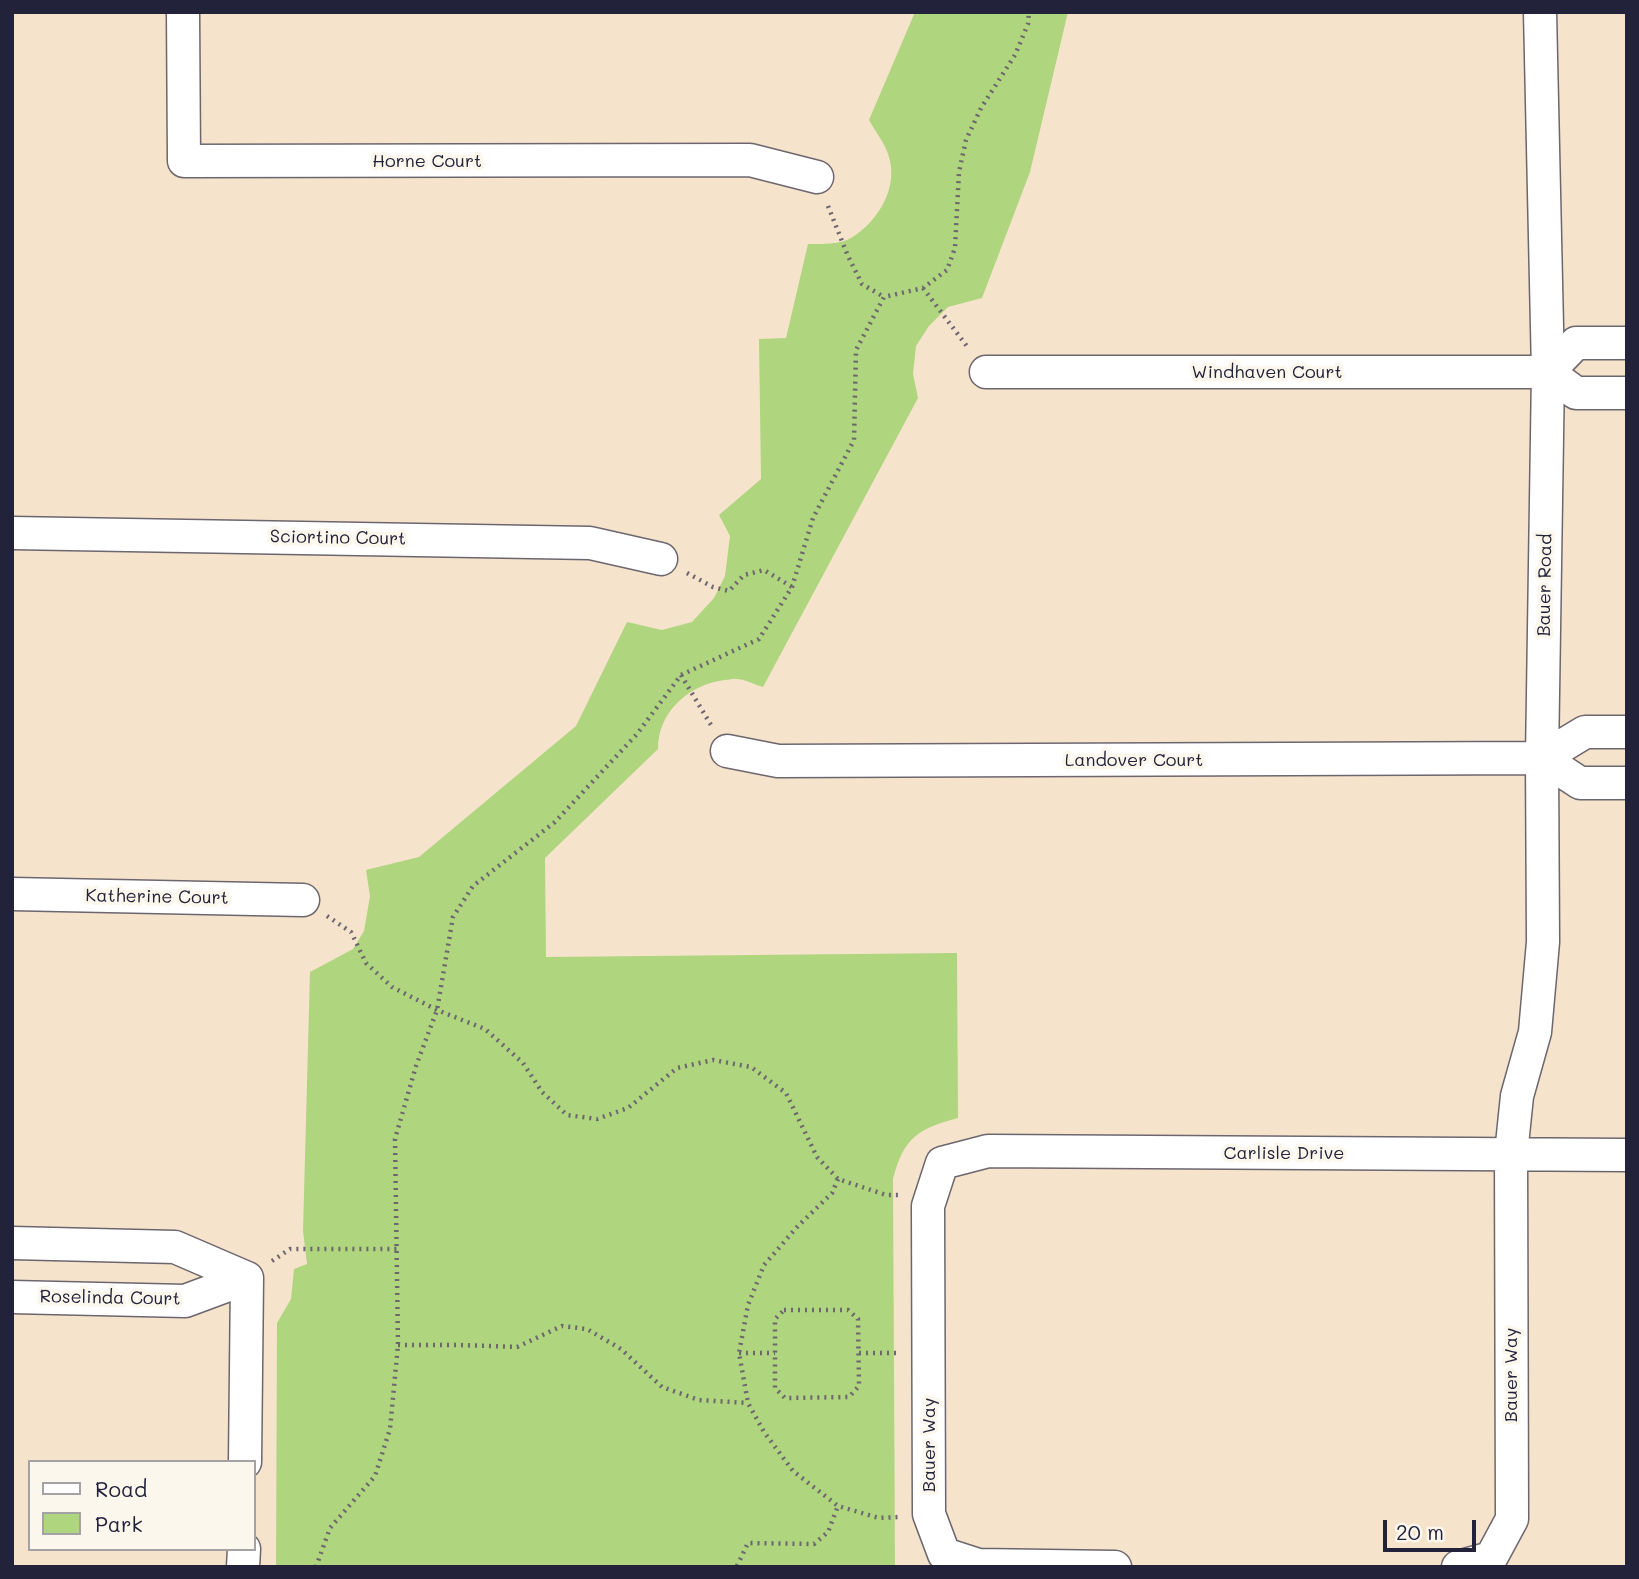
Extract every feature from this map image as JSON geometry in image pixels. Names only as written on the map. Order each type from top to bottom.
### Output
[{"type":"street","name":"Horne Court","points":[[183,12],[184,162],[750,160],[817,177]]},
{"type":"street","name":"Bauer Road","points":[[1511,1154],[1517,1096],[1535,1032],[1543,942],[1542,758],[1548,372],[1540,12]]},
{"type":"street","points":[[1627,343],[1576,343],[1548,372],[1576,393],[1627,393]]},
{"type":"street","name":"Windhaven Court","points":[[986,372],[1548,372]]},
{"type":"street","name":"Sciortino Court","points":[[12,533],[590,543],[661,559]]},
{"type":"street","points":[[1627,732],[1585,732],[1542,758],[1580,783],[1627,783]]},
{"type":"street","name":"Landover Court","points":[[727,751],[778,761],[1542,758]]},
{"type":"street","name":"Katherine Court","points":[[12,894],[303,900]]},
{"type":"street","name":"Carlisle Drive","points":[[942,1163],[988,1151],[1627,1155]]},
{"type":"street","name":"Bauer Way","points":[[1458,1567],[1491,1558],[1512,1519],[1511,1154]]},
{"type":"street","name":"Bauer Way","points":[[942,1163],[928,1206],[929,1514],[944,1554],[978,1565],[1115,1567]]},
{"type":"street","points":[[12,1243],[175,1247],[247,1278],[245,1460]]},
{"type":"street","name":"Roselinda Court","points":[[12,1297],[186,1301],[247,1278]]},
{"type":"path","points":[[817,177],[862,284],[884,297],[923,288],[947,270],[955,248],[959,172],[967,140],[981,108],[1015,55],[1028,24],[1029,12]]},
{"type":"path","points":[[923,288],[986,372]]},
{"type":"path","points":[[316,1567],[330,1528],[375,1476],[390,1429],[398,1345],[395,1139],[416,1066],[437,1010],[453,917],[473,886],[555,822],[637,734],[681,676],[759,639],[792,587],[813,518],[854,440],[856,350],[884,297]]},
{"type":"path","points":[[661,559],[713,587],[729,592],[744,575],[764,570],[792,587]]},
{"type":"path","points":[[681,676],[727,751]]},
{"type":"path","points":[[303,900],[351,932],[366,963],[392,987],[437,1010],[485,1029],[523,1063],[542,1092],[567,1115],[597,1119],[628,1108],[677,1068],[713,1060],[751,1067],[786,1093],[817,1157],[838,1179],[886,1195],[931,1196]]},
{"type":"path","points":[[838,1179],[832,1193],[764,1265],[748,1306],[739,1353],[748,1403],[764,1432],[793,1471],[838,1506],[879,1518],[929,1514]]},
{"type":"path","points":[[247,1278],[290,1249],[397,1249]]},
{"type":"path","points":[[784,1310],[848,1310],[858,1319],[859,1353],[859,1386],[849,1397],[785,1398],[775,1388],[775,1319],[784,1310]]},
{"type":"path","points":[[398,1345],[517,1347],[562,1326],[587,1329],[621,1349],[662,1387],[699,1400],[748,1403]]},
{"type":"path","points":[[739,1353],[775,1353]]},
{"type":"path","points":[[859,1353],[929,1353]]},
{"type":"path","points":[[737,1566],[748,1543],[814,1544],[828,1532],[838,1506]]},
{"type":"green space","points":[[915,12],[1068,12],[1030,172],[982,298],[948,307],[929,326],[916,346],[913,374],[918,398],[763,687],[733,679],[700,687],[688,694],[678,702],[664,723],[659,735],[658,749],[545,858],[546,957],[957,953],[958,1118],[933,1126],[915,1137],[902,1153],[893,1179],[895,1567],[276,1567],[277,1323],[291,1299],[294,1269],[307,1264],[303,1231],[310,972],[353,949],[364,931],[370,896],[366,870],[419,857],[576,726],[627,622],[662,630],[692,622],[714,598],[725,576],[730,536],[719,515],[761,479],[759,339],[786,338],[808,244],[836,243],[851,238],[870,223],[884,202],[889,190],[891,166],[886,150],[869,120]]}]
